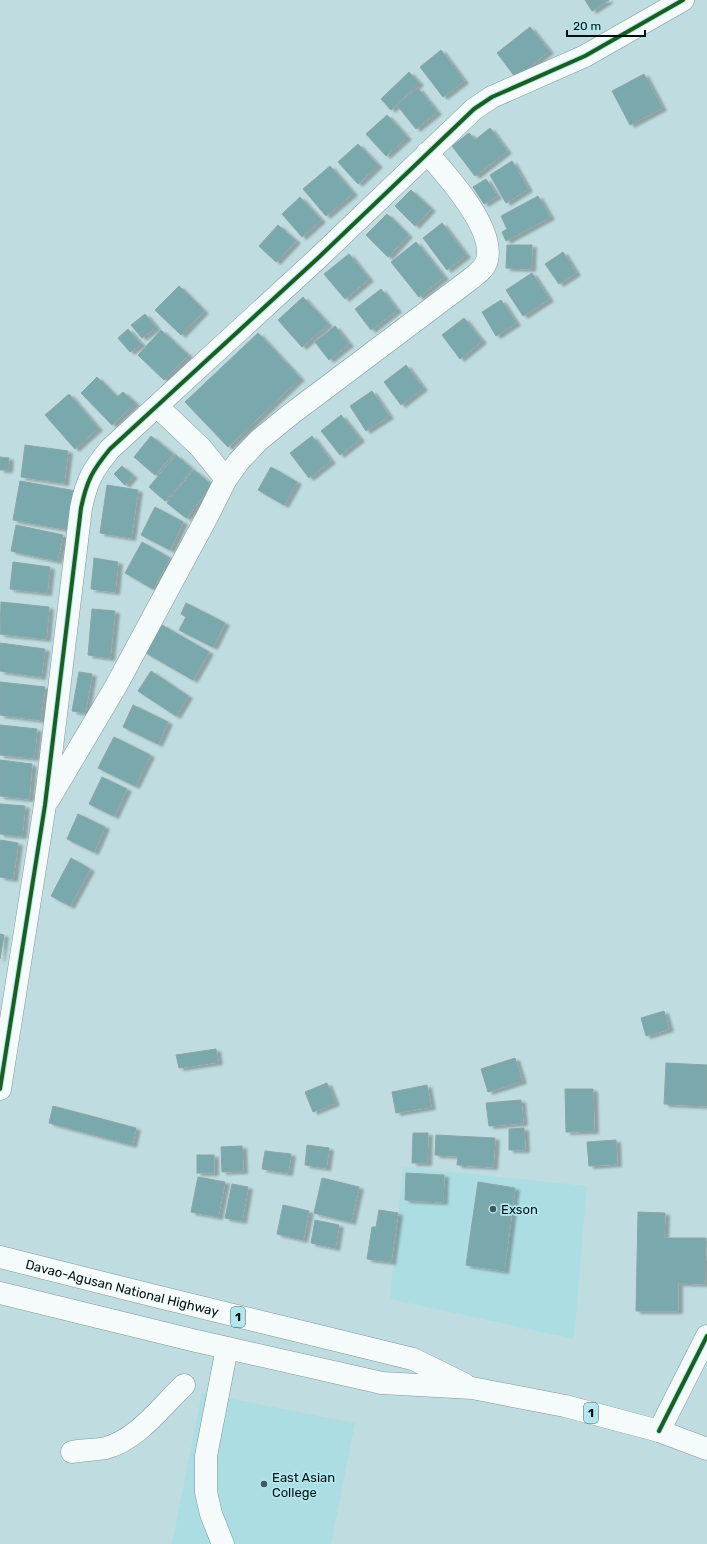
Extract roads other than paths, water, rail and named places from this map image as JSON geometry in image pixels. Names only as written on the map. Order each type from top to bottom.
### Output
[{"type":"main road","points":[[0,1089],[45,806],[81,508],[86,484],[96,467],[110,449],[312,265],[474,109],[492,97],[585,56],[683,0]]},
{"type":"main road","points":[[45,806],[119,679],[226,479],[239,461],[258,440],[472,278],[484,267],[488,259],[488,247],[485,235],[472,210],[447,176],[427,153]]},
{"type":"main road","points":[[157,406],[200,448],[226,479]]},
{"type":"main road","name":"Davao-Agusan National Highway","points":[[0,1257],[413,1359],[472,1388]]},
{"type":"main road","name":"Davao-Agusan National Highway","points":[[0,1293],[227,1348],[382,1383],[472,1388],[565,1406],[659,1431],[707,1449]]},
{"type":"main road","points":[[143,1327],[151,1295]]},
{"type":"main road","points":[[659,1431],[707,1336]]},
{"type":"main road","points":[[223,1544],[211,1514],[206,1492],[206,1456],[227,1348]]},
{"type":"main road","points":[[72,1452],[105,1448],[126,1439],[143,1425],[184,1385]]},
{"type":"place","name":"Exson","points":[[493,1209]]},
{"type":"place","name":"East Asian College","points":[[264,1484]]}]
